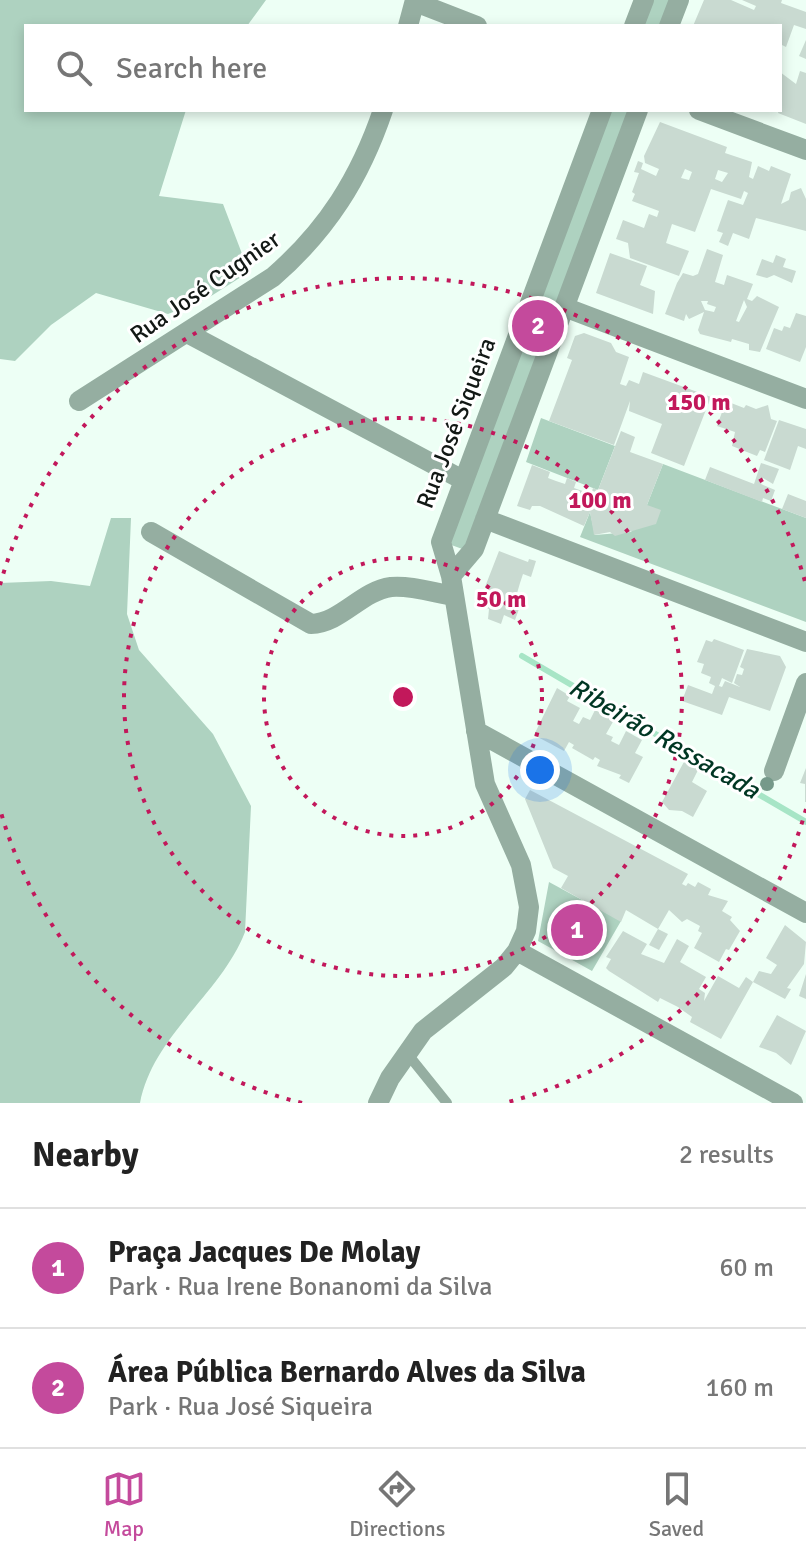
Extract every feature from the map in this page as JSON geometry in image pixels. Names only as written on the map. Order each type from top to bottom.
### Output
[{"type":"street","points":[[635,24],[644,0]]},
{"type":"street","points":[[670,24],[679,0]]},
{"type":"street","points":[[409,24],[415,1],[472,24]]},
{"type":"street","name":"Rua José Cugnier","points":[[79,401],[273,277],[321,231],[354,183],[382,112]]},
{"type":"street","name":"Rua José Siqueira","points":[[517,951],[527,919],[527,884],[485,784],[453,586],[441,542],[601,112]]},
{"type":"street","points":[[151,532],[311,624],[321,623],[375,592],[392,587],[453,586],[474,549],[637,112]]},
{"type":"street","points":[[704,112],[806,150]]},
{"type":"street","points":[[564,307],[806,399]]},
{"type":"street","points":[[187,333],[463,480]]},
{"type":"street","points":[[485,519],[806,642]]},
{"type":"street","points":[[774,771],[806,683]]},
{"type":"street","points":[[476,731],[806,913]]},
{"type":"street","points":[[378,1103],[406,1052],[443,1012],[504,967],[517,951],[793,1103]]},
{"type":"lane","points":[[406,1052],[447,1103]]},
{"type":"green space","points":[[0,0],[266,0],[248,24],[24,24],[24,112],[185,112],[159,196],[223,204],[249,272],[208,298],[168,314],[96,293],[51,325],[15,361],[0,359]]},
{"type":"green space","points":[[651,0],[670,0],[661,24],[643,24]]},
{"type":"green space","points":[[609,112],[628,112],[465,550],[446,543]]},
{"type":"green space","points":[[541,418],[615,446],[598,490],[526,462]]},
{"type":"green space","points":[[663,464],[806,518],[806,622],[580,537],[590,512],[595,535],[631,532],[647,505]]},
{"type":"green space","points":[[111,518],[131,518],[127,614],[139,650],[213,734],[251,806],[245,932],[220,975],[159,1056],[147,1079],[140,1103],[0,1103],[0,583],[51,581],[90,586]]},
{"type":"green space","points":[[549,882],[621,921],[592,971],[538,941]]},
{"type":"building","points":[[704,0],[731,0],[754,10],[756,6],[742,0],[782,0],[781,3],[806,12],[806,29],[794,25],[786,47],[782,45],[782,24],[694,24]]},
{"type":"building","points":[[806,40],[806,59],[799,56]]},
{"type":"building","points":[[800,71],[806,73],[806,124],[778,113],[782,112],[782,74],[796,84]]},
{"type":"building","points":[[660,122],[727,147],[725,153],[752,162],[749,177],[753,179],[758,166],[769,171],[771,166],[791,174],[781,204],[789,200],[791,192],[801,188],[806,199],[806,231],[756,218],[749,239],[733,233],[728,246],[719,242],[723,233],[717,231],[728,200],[743,205],[748,193],[744,191],[741,199],[711,189],[695,232],[672,224],[666,243],[689,251],[679,276],[630,258],[628,243],[616,239],[623,220],[644,228],[649,214],[657,217],[659,211],[632,201],[639,173],[634,172],[638,161],[643,163],[641,169],[656,176],[659,169],[645,163],[644,156]],"holes":[[[685,169],[692,172],[689,180],[681,178]],[[718,170],[728,173],[722,182],[715,179]]]},
{"type":"building","points":[[707,249],[723,255],[715,282],[724,285],[727,275],[753,284],[747,299],[752,301],[757,296],[779,307],[760,352],[749,350],[749,344],[700,334],[698,330],[704,312],[689,319],[686,314],[684,321],[665,314],[683,273],[698,274]],"holes":[[[744,300],[747,307],[739,322],[736,321]],[[701,301],[708,301],[707,304],[716,307],[714,312],[705,310]]]},
{"type":"building","points":[[610,253],[647,266],[640,285],[655,291],[653,314],[596,293]]},
{"type":"building","points":[[776,255],[786,259],[783,267],[796,271],[792,283],[774,275],[767,278],[756,275],[762,259],[773,263]]},
{"type":"building","points":[[796,313],[806,316],[806,347],[800,362],[766,349],[774,328],[782,331],[784,326],[790,328]]},
{"type":"building","points":[[584,333],[611,343],[616,352],[629,357],[620,384],[626,386],[629,380],[639,384],[643,372],[711,397],[684,466],[651,453],[662,424],[629,411],[630,401],[614,445],[549,421],[572,360],[567,358],[575,336]]},
{"type":"building","points":[[726,401],[744,408],[746,405],[756,409],[768,405],[771,419],[777,421],[765,452],[760,450],[757,456],[732,446],[735,432],[717,426]]},
{"type":"building","points":[[779,420],[806,429],[806,449],[798,446],[790,470],[764,460]]},
{"type":"building","points":[[621,431],[635,437],[630,452],[663,464],[647,505],[661,510],[656,524],[615,536],[610,532],[594,535],[590,512],[584,526],[540,506],[532,506],[530,510],[517,506],[532,465],[550,472],[548,478],[565,484],[567,478],[576,482],[574,488],[591,494],[593,488],[598,490]]},
{"type":"building","points":[[761,463],[779,469],[773,484],[763,478],[761,484],[775,490],[771,501],[763,498],[762,502],[705,480],[710,467],[754,484]]},
{"type":"building","points":[[788,494],[806,501],[806,518],[782,509]]},
{"type":"building","points":[[499,551],[528,562],[529,559],[536,561],[531,577],[523,574],[513,607],[519,609],[515,620],[504,615],[501,624],[488,619],[489,609],[485,607],[489,588],[485,587]]},
{"type":"building","points":[[714,639],[744,650],[732,683],[722,678],[719,686],[722,687],[725,681],[740,687],[734,683],[737,674],[742,675],[744,669],[740,667],[747,649],[780,656],[786,667],[770,711],[729,697],[722,715],[682,701],[688,685],[712,694],[715,686],[709,683],[711,677],[701,673],[704,664],[697,662],[706,640],[712,642]]},
{"type":"building","points":[[557,688],[570,696],[567,701],[580,708],[573,721],[579,724],[583,717],[590,720],[595,710],[614,720],[606,734],[613,737],[611,741],[619,745],[626,731],[642,740],[635,753],[643,757],[629,783],[619,778],[621,775],[597,766],[600,760],[595,757],[593,760],[572,748],[574,745],[569,742],[564,751],[534,735]]},
{"type":"building","points":[[685,760],[699,768],[692,782],[707,791],[693,817],[682,811],[669,810],[662,802]]},
{"type":"building","points":[[806,768],[805,802],[805,784],[800,783]]},
{"type":"building","points":[[530,790],[688,874],[682,884],[695,887],[698,882],[711,889],[708,895],[728,901],[722,911],[732,917],[730,920],[740,931],[719,962],[694,948],[702,933],[698,931],[700,926],[687,919],[682,922],[669,910],[658,929],[626,910],[621,922],[561,888],[568,876],[553,868],[525,799]]},
{"type":"building","points":[[785,925],[806,942],[804,964],[787,988],[791,989],[785,999],[753,982],[759,971],[771,974],[777,965],[766,958]]},
{"type":"building","points":[[658,929],[668,934],[659,950],[649,945]]},
{"type":"building","points":[[623,931],[647,944],[641,954],[664,963],[677,939],[689,946],[680,962],[706,977],[699,989],[705,993],[704,1001],[718,976],[739,988],[746,977],[753,982],[721,1039],[690,1022],[692,1017],[678,1007],[660,998],[658,1002],[606,968],[611,959],[606,957]]},
{"type":"building","points":[[806,974],[806,999],[799,996]]},
{"type":"building","points":[[777,1015],[806,1031],[791,1065],[776,1053],[759,1047]]},
{"type":"waterway","name":"Ribeirão Ressacada","points":[[522,656],[806,822]]},
{"type":"place","name":"Área Pública Bernardo Alves da Silva","points":[[538,326]]},
{"type":"place","name":"Praça Jacques De Molay","points":[[577,930]]}]
